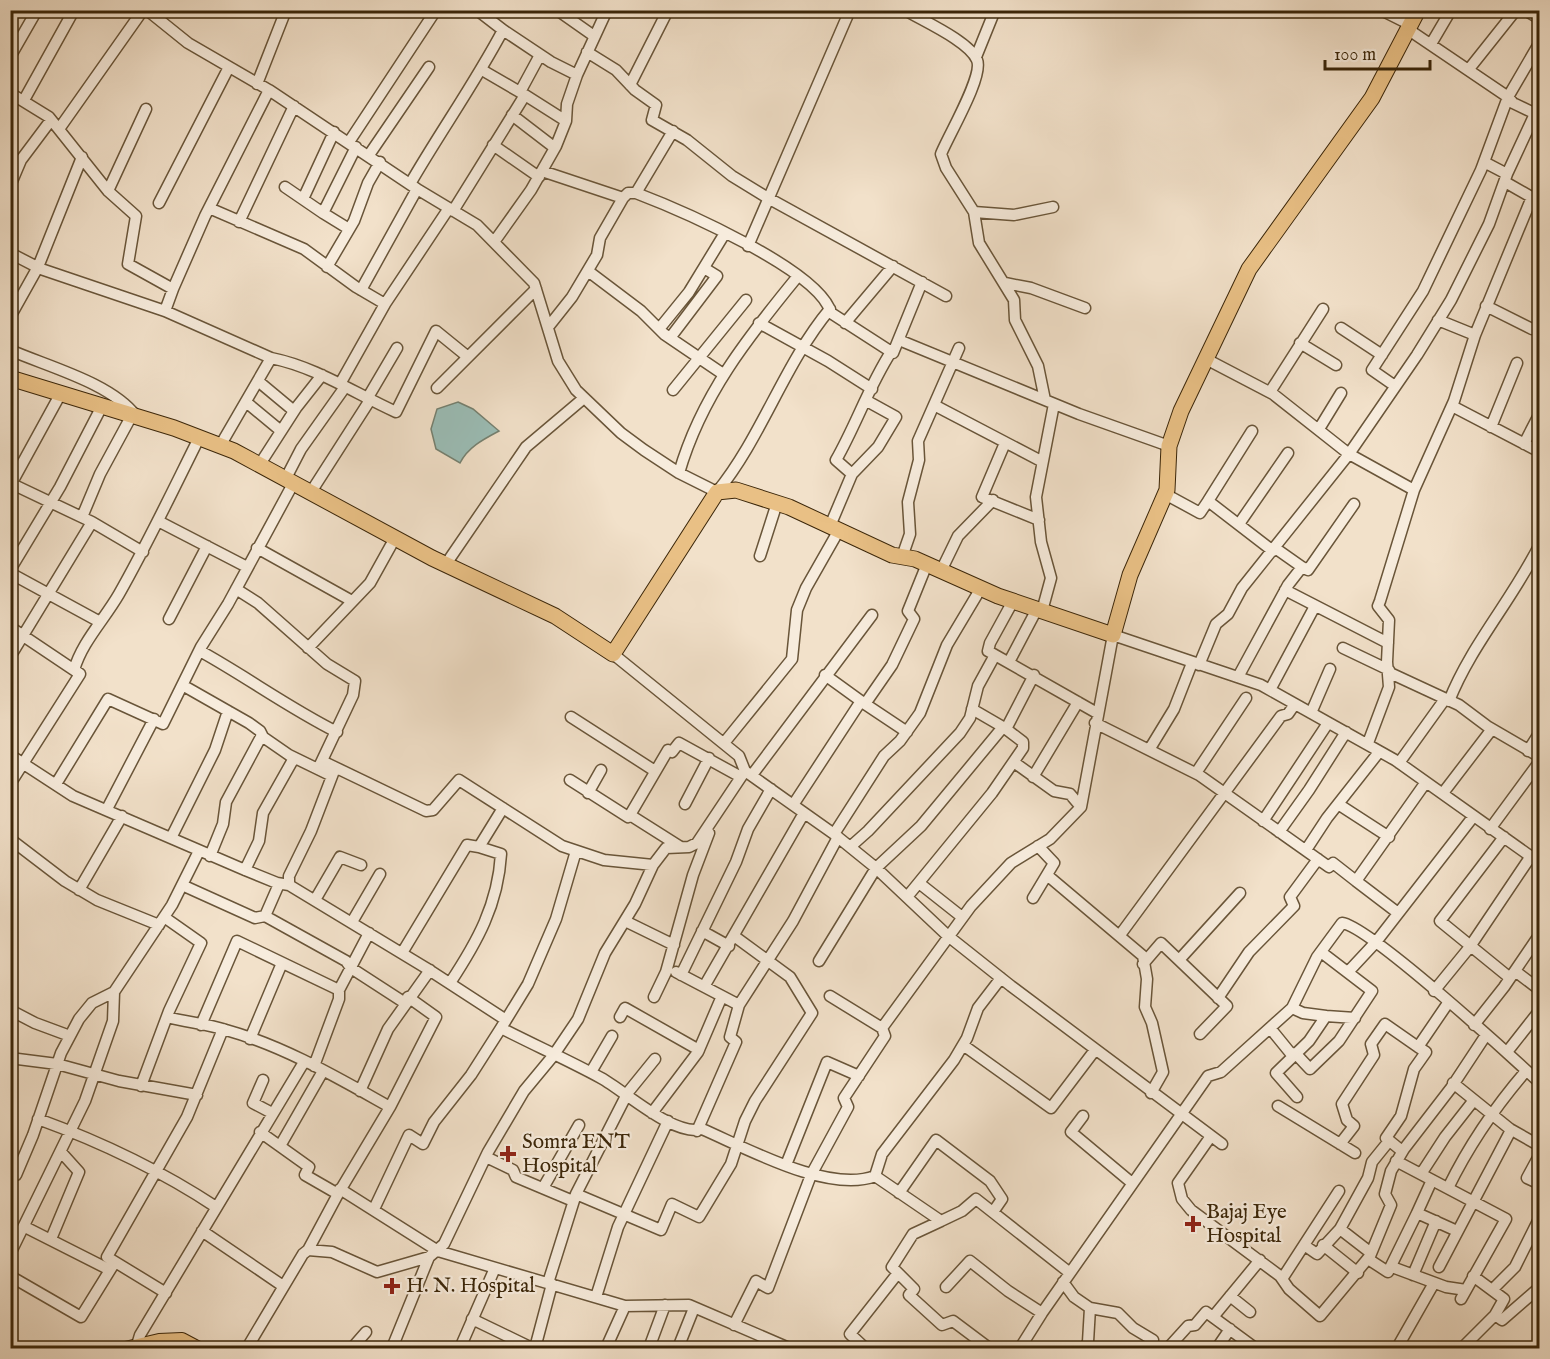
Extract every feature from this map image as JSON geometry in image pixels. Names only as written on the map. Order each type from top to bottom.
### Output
[{"type":"highway","points":[[10,378],[199,438],[260,464],[395,538],[555,616],[613,654],[717,492],[736,490],[777,503],[892,555],[934,567],[1013,601],[1113,635],[1130,575],[1165,494],[1169,446],[1180,411],[1249,269],[1372,98],[1418,10]]},
{"type":"main road","points":[[128,1348],[182,1339],[199,1348]]},
{"type":"street","points":[[10,57],[37,10]]},
{"type":"street","points":[[24,99],[74,10]]},
{"type":"street","points":[[257,84],[286,10]]},
{"type":"street","points":[[323,213],[352,144],[436,10]]},
{"type":"street","points":[[483,10],[481,13],[503,30],[540,55],[577,75]]},
{"type":"street","points":[[557,10],[594,36]]},
{"type":"street","points":[[494,242],[555,148],[566,122],[567,104],[577,75],[608,10]]},
{"type":"street","points":[[630,85],[668,10]]},
{"type":"street","points":[[748,246],[850,10]]},
{"type":"street","points":[[905,10],[954,39],[976,57],[979,66],[974,86],[940,154],[974,212],[980,243],[1014,300],[1015,320],[1038,366],[1049,402],[1036,497],[1041,542],[1051,578],[1039,610],[1009,662]]},
{"type":"street","points":[[976,57],[996,10]]},
{"type":"street","points":[[1149,750],[1174,709],[1216,624],[1228,614],[1242,588],[1349,454],[1438,320],[1469,269],[1506,178],[1538,111],[1513,103],[1469,69],[1381,10]]},
{"type":"street","points":[[1431,44],[1451,10]]},
{"type":"street","points":[[1469,69],[1516,10]]},
{"type":"street","points":[[1525,10],[1539,19]]},
{"type":"street","points":[[59,129],[147,11],[188,43],[269,90],[380,162],[414,187],[477,225],[525,271],[536,289],[558,361],[584,398],[621,433],[679,473],[717,492],[732,475],[775,393],[830,309]]},
{"type":"street","points":[[361,290],[446,122],[482,70],[503,30]]},
{"type":"street","points":[[1395,386],[1372,370],[1423,291],[1484,162],[1508,97],[1539,42]]},
{"type":"street","points":[[587,52],[616,70],[630,85],[656,105],[652,120],[687,140],[732,176],[946,296]]},
{"type":"street","points":[[56,784],[108,699],[164,724],[200,651],[257,548],[290,480],[301,449],[342,386],[386,304],[451,210],[512,115],[540,55]]},
{"type":"street","points":[[159,203],[229,67]]},
{"type":"street","points":[[369,155],[429,67]]},
{"type":"street","points":[[482,70],[566,122]]},
{"type":"street","points":[[165,311],[209,208],[269,90]]},
{"type":"street","points":[[10,93],[24,99],[51,120],[108,191],[136,216],[128,264],[173,290]]},
{"type":"street","points":[[239,222],[294,106]]},
{"type":"street","points":[[108,191],[147,109]]},
{"type":"street","points":[[512,115],[555,148]]},
{"type":"street","points":[[10,186],[21,160],[51,120]]},
{"type":"street","points":[[303,199],[334,132]]},
{"type":"street","points":[[636,193],[673,132]]},
{"type":"street","points":[[493,145],[540,174],[623,198]]},
{"type":"street","points":[[10,317],[38,267],[82,157]]},
{"type":"street","points":[[327,267],[350,229],[368,183],[380,162]]},
{"type":"street","points":[[1368,743],[1389,687],[1389,620],[1378,606],[1414,490],[1452,406],[1486,306],[1536,199],[1484,162]]},
{"type":"street","points":[[285,187],[350,229]]},
{"type":"street","points":[[549,326],[572,297],[588,271],[597,255],[600,238],[623,198],[628,193],[636,193],[685,212],[798,276],[828,303],[831,313],[891,352]]},
{"type":"street","points":[[974,212],[1014,215],[1053,207]]},
{"type":"street","points":[[209,208],[295,244],[361,290],[386,304]]},
{"type":"street","points":[[659,329],[704,268],[725,233]]},
{"type":"street","points":[[10,253],[38,267],[165,311],[271,358],[297,363],[396,412],[436,331],[468,357]]},
{"type":"street","points":[[845,323],[893,266]]},
{"type":"street","points":[[670,338],[717,276],[704,268]]},
{"type":"street","points":[[588,271],[641,311],[670,338],[723,374]]},
{"type":"street","points":[[679,473],[702,411],[723,374],[759,323],[798,276]]},
{"type":"street","points":[[852,474],[836,460],[867,401],[878,373],[899,340],[922,282]]},
{"type":"street","points":[[1005,283],[1030,288],[1085,308]]},
{"type":"street","points":[[437,388],[536,289]]},
{"type":"street","points":[[673,390],[746,300]]},
{"type":"street","points":[[1486,306],[1532,330]]},
{"type":"street","points":[[1270,392],[1323,309]]},
{"type":"street","points":[[1438,320],[1475,334]]},
{"type":"street","points":[[759,323],[872,388]]},
{"type":"street","points":[[1341,328],[1382,355]]},
{"type":"street","points":[[899,340],[955,361],[1049,402],[1169,446]]},
{"type":"street","points":[[1300,343],[1336,365]]},
{"type":"street","points":[[311,492],[397,348]]},
{"type":"street","points":[[902,557],[910,534],[908,502],[919,460],[918,441],[959,348]]},
{"type":"street","points":[[10,350],[108,392],[126,402],[135,416],[100,474],[87,519],[49,593],[10,657]]},
{"type":"street","points":[[220,446],[271,358]]},
{"type":"street","points":[[1206,359],[1270,392],[1349,454],[1414,490]]},
{"type":"street","points":[[1491,427],[1517,363]]},
{"type":"street","points":[[260,464],[294,411],[322,375]]},
{"type":"street","points":[[258,381],[294,411]]},
{"type":"street","points":[[61,393],[11,484],[87,519],[143,552]]},
{"type":"street","points":[[1319,429],[1341,393]]},
{"type":"street","points":[[446,564],[526,447],[584,398]]},
{"type":"street","points":[[723,742],[792,658],[797,610],[834,528],[852,474],[878,447],[896,417],[867,401]]},
{"type":"street","points":[[246,402],[281,431]]},
{"type":"street","points":[[934,405],[1041,462]]},
{"type":"street","points":[[100,622],[10,572],[51,502],[102,406]]},
{"type":"street","points":[[1452,406],[1539,452]]},
{"type":"street","points":[[1524,444],[1539,413]]},
{"type":"street","points":[[1165,494],[1200,513],[1252,430]]},
{"type":"street","points":[[74,670],[77,660],[143,552],[199,438]]},
{"type":"street","points":[[1005,443],[982,497],[1039,520]]},
{"type":"street","points":[[1239,524],[1288,453]]},
{"type":"street","points":[[793,805],[892,665],[914,619],[908,611],[934,567],[958,536],[993,501]]},
{"type":"street","points":[[1208,501],[1274,549],[1308,570],[1354,504]]},
{"type":"street","points":[[760,556],[777,503]]},
{"type":"street","points":[[158,521],[247,567]]},
{"type":"street","points":[[308,648],[370,583],[395,538]]},
{"type":"street","points":[[1399,763],[1447,700],[1459,675],[1515,590],[1539,544]]},
{"type":"street","points":[[169,619],[207,546]]},
{"type":"street","points":[[257,548],[352,601]]},
{"type":"street","points":[[1238,677],[1286,590],[1302,567]]},
{"type":"street","points":[[697,1131],[736,1042],[730,1037],[739,1005],[793,921],[836,835],[884,756],[907,732],[920,713],[946,645],[981,588]]},
{"type":"street","points":[[236,589],[258,603],[327,664],[355,681],[353,695],[320,765]]},
{"type":"street","points":[[1286,590],[1388,643]]},
{"type":"street","points":[[1013,601],[988,651],[1078,702],[1096,718],[1149,750],[1196,773],[1329,867],[1333,863],[1398,913]]},
{"type":"street","points":[[1270,690],[1315,606]]},
{"type":"street","points":[[392,1348],[433,1254],[444,1244],[486,1157],[524,1091],[554,1056],[578,1019],[605,953],[625,921],[652,865],[666,848],[697,843],[746,775],[872,615]]},
{"type":"street","points":[[10,627],[80,674],[10,784]]},
{"type":"street","points":[[882,1028],[962,917],[1011,863],[1050,838],[1081,807],[1113,635],[1270,690],[1368,743],[1378,752],[1399,763],[1443,793],[1535,860],[1434,991]]},
{"type":"street","points":[[1343,648],[1447,700],[1539,759],[1491,829]]},
{"type":"street","points":[[200,651],[238,672],[298,713],[337,732]]},
{"type":"street","points":[[613,654],[740,756],[746,775]]},
{"type":"street","points":[[850,847],[946,751],[970,718],[978,686],[995,655]]},
{"type":"street","points":[[1311,713],[1330,669]]},
{"type":"street","points":[[825,675],[907,732]]},
{"type":"street","points":[[819,961],[876,868],[921,826],[1004,728],[1034,675]]},
{"type":"street","points":[[184,686],[228,711],[294,758],[320,765],[426,812],[433,810],[459,780],[562,846],[604,860],[652,865]]},
{"type":"street","points":[[1196,773],[1246,698]]},
{"type":"street","points":[[1033,777],[1078,702]]},
{"type":"street","points":[[1120,935],[1281,716],[1288,714],[1295,704]]},
{"type":"street","points":[[907,897],[1015,763],[1023,748],[1023,742],[972,709]]},
{"type":"street","points":[[171,838],[215,750],[228,711]]},
{"type":"street","points":[[571,717],[655,771]]},
{"type":"street","points":[[107,809],[153,719]]},
{"type":"street","points":[[1263,821],[1328,723]]},
{"type":"street","points":[[1443,793],[1492,729]]},
{"type":"street","points":[[1279,832],[1346,732]]},
{"type":"street","points":[[1528,751],[1539,732]]},
{"type":"street","points":[[210,856],[223,824],[225,802],[262,735]]},
{"type":"street","points":[[630,815],[668,750],[672,752],[679,743],[746,775],[771,789],[836,835],[876,868],[948,936],[1151,1093],[1222,1144]]},
{"type":"street","points":[[1306,850],[1378,752]]},
{"type":"street","points":[[10,755],[73,796],[198,851],[284,884],[315,900],[450,983],[504,1024],[554,1056],[591,1072],[652,1113],[668,1121],[697,1131],[702,1129],[811,1175],[867,1179],[875,1176]]},
{"type":"street","points":[[245,870],[259,841],[262,813],[294,758]]},
{"type":"street","points":[[685,804],[709,758]]},
{"type":"street","points":[[1015,763],[1054,791],[1070,794],[1081,807]]},
{"type":"street","points":[[588,793],[601,770]]},
{"type":"street","points":[[265,916],[289,876],[311,831],[334,772]]},
{"type":"street","points":[[570,780],[679,846]]},
{"type":"street","points":[[1356,881],[1426,782]]},
{"type":"street","points":[[681,975],[736,862],[748,829],[771,789]]},
{"type":"street","points":[[1338,804],[1389,837]]},
{"type":"street","points":[[478,847],[503,808]]},
{"type":"street","points":[[705,985],[804,813]]},
{"type":"street","points":[[79,890],[122,816]]},
{"type":"street","points":[[1348,972],[1376,942],[1473,817]]},
{"type":"street","points":[[654,997],[668,968],[693,875],[712,825]]},
{"type":"street","points":[[1504,837],[1440,921],[1512,974],[1539,990]]},
{"type":"street","points":[[10,839],[79,890],[161,921],[201,943],[167,1017],[141,1086]]},
{"type":"street","points":[[402,953],[467,845],[501,854],[499,885],[479,939],[450,983]]},
{"type":"street","points":[[1033,898],[1054,863],[1038,846]]},
{"type":"street","points":[[374,1209],[409,1135],[423,1144],[434,1122],[471,1076],[528,984],[556,919],[576,850]]},
{"type":"street","points":[[10,1254],[72,1131],[112,1021],[114,992],[161,921],[198,851]]},
{"type":"street","points":[[315,900],[340,857],[361,866]]},
{"type":"street","points":[[1218,998],[1248,952],[1294,906],[1290,897],[1318,859]]},
{"type":"street","points":[[352,922],[380,874]]},
{"type":"street","points":[[1047,875],[1141,953],[1147,979],[1145,1007],[1152,1023],[1163,1071],[1151,1093]]},
{"type":"street","points":[[919,883],[962,917]]},
{"type":"street","points":[[182,885],[255,918],[265,916],[346,961],[350,967],[436,1017],[390,1107],[339,1191],[309,1250],[303,1254],[247,1348]]},
{"type":"street","points":[[1179,960],[1240,893]]},
{"type":"street","points":[[625,921],[674,945]]},
{"type":"street","points":[[1020,1348],[1042,1312],[1208,1076],[1221,1072],[1292,1008],[1321,952],[1342,923],[1349,924],[1376,942],[1507,1052],[1539,1083]]},
{"type":"street","points":[[486,1157],[513,1170],[516,1176],[543,1188],[624,1213],[661,1230],[672,1204],[699,1217],[731,1164],[736,1144],[755,1101],[812,1013],[790,977],[768,960],[732,941],[702,931]]},
{"type":"street","points":[[280,1146],[314,1066],[339,999],[339,990],[369,933]]},
{"type":"street","points":[[1474,1025],[1539,934]]},
{"type":"street","points":[[201,1025],[237,941],[339,990]]},
{"type":"street","points":[[1143,964],[1161,943],[1227,1006],[1200,1034]]},
{"type":"street","points":[[1270,1028],[1310,1069],[1339,1041],[1355,1018],[1372,991],[1321,952]]},
{"type":"street","points":[[250,1039],[282,963]]},
{"type":"street","points":[[668,968],[705,985],[739,1005]]},
{"type":"street","points":[[360,1091],[388,1029],[406,1000],[430,970]]},
{"type":"street","points":[[875,1176],[882,1154],[963,1045],[978,1008],[1001,978]]},
{"type":"street","points":[[16,1174],[57,1064],[70,1036],[92,1003],[114,992]]},
{"type":"street","points":[[652,1113],[683,1076],[699,1050],[722,996]]},
{"type":"street","points":[[734,1325],[756,1281],[768,1288],[811,1175],[848,1107],[844,1098],[885,1036],[882,1028],[830,996]]},
{"type":"street","points":[[1418,1047],[1448,1003]]},
{"type":"street","points":[[620,1017],[625,1008],[699,1050]]},
{"type":"street","points":[[1292,1008],[1304,1013],[1355,1018]]},
{"type":"street","points":[[10,1010],[35,1023],[70,1036]]},
{"type":"street","points":[[1507,1052],[1539,1010]]},
{"type":"street","points":[[1297,1097],[1276,1073],[1293,1054],[1309,1041],[1326,1016]]},
{"type":"street","points":[[167,1017],[223,1029],[250,1039],[314,1066],[390,1107]]},
{"type":"street","points":[[1340,1144],[1354,1126],[1347,1120],[1342,1104],[1374,1055],[1371,1044],[1385,1024],[1426,1052],[1414,1069],[1401,1116],[1386,1138],[1402,1151]]},
{"type":"street","points":[[113,1266],[107,1257],[158,1172],[197,1095],[223,1029]]},
{"type":"street","points":[[1211,1136],[1178,1184],[1177,1189],[1191,1210],[1260,1260],[1320,1316],[1370,1256],[1391,1205],[1385,1194],[1396,1161],[1486,1035]]},
{"type":"street","points":[[591,1072],[612,1036]]},
{"type":"street","points":[[963,1045],[1052,1108],[1095,1050]]},
{"type":"street","points":[[10,1058],[57,1064],[141,1086],[197,1095]]},
{"type":"street","points":[[472,1319],[534,1348],[575,1197],[626,1096],[655,1059]]},
{"type":"street","points":[[786,1165],[827,1062],[859,1076]]},
{"type":"street","points":[[128,1348],[166,1293],[272,1113],[314,1066]]},
{"type":"street","points":[[1448,1188],[1467,1149],[1526,1071]]},
{"type":"street","points":[[263,1080],[253,1103],[272,1113]]},
{"type":"street","points":[[1453,1083],[1511,1130],[1539,1146]]},
{"type":"street","points":[[1421,1174],[1445,1137],[1474,1100]]},
{"type":"street","points":[[1278,1107],[1355,1153]]},
{"type":"street","points":[[1083,1116],[1071,1132],[1132,1183]]},
{"type":"street","points":[[38,1119],[72,1131],[158,1172],[216,1207]]},
{"type":"street","points":[[596,1297],[624,1213],[668,1121]]},
{"type":"street","points":[[543,1188],[579,1125]]},
{"type":"street","points":[[1439,1267],[1511,1130]]},
{"type":"street","points":[[260,1132],[309,1167],[305,1175],[374,1209],[433,1254],[495,1268],[625,1306],[665,1305],[694,1308],[789,1348]]},
{"type":"street","points":[[899,1192],[936,1140],[990,1181],[1002,1199],[993,1212]]},
{"type":"street","points":[[1304,1245],[1317,1254],[1340,1229],[1368,1178],[1372,1162],[1389,1141]]},
{"type":"street","points":[[51,1239],[79,1172],[60,1152]]},
{"type":"street","points":[[1539,1154],[1527,1178],[1539,1184]]},
{"type":"street","points":[[1392,1267],[1463,1295],[1506,1219],[1396,1161]]},
{"type":"street","points":[[875,1176],[941,1221]]},
{"type":"street","points":[[1340,1229],[1389,1272],[1432,1180]]},
{"type":"street","points":[[1282,1279],[1339,1191]]},
{"type":"street","points":[[989,1348],[953,1321],[942,1325],[909,1295],[914,1289],[892,1267],[913,1234],[962,1211],[976,1199],[1066,1278],[1074,1297],[1090,1308],[1118,1312],[1132,1328],[1153,1340]]},
{"type":"street","points":[[1417,1213],[1457,1231]]},
{"type":"street","points":[[1492,1290],[1515,1267],[1539,1217]]},
{"type":"street","points":[[1413,1275],[1436,1221]]},
{"type":"street","points":[[25,1227],[113,1266],[166,1293]]},
{"type":"street","points":[[202,1231],[284,1286]]},
{"type":"street","points":[[1323,1245],[1358,1273]]},
{"type":"street","points":[[309,1250],[332,1252],[376,1272],[433,1254]]},
{"type":"street","points":[[1213,1317],[1260,1260]]},
{"type":"street","points":[[946,1287],[970,1261],[1008,1291],[1042,1312]]},
{"type":"street","points":[[10,1276],[81,1317],[113,1266]]},
{"type":"street","points":[[460,1348],[495,1268]]},
{"type":"street","points":[[865,1348],[850,1334],[898,1273]]},
{"type":"street","points":[[1462,1348],[1495,1315],[1504,1299],[1473,1276]]},
{"type":"street","points":[[1397,1348],[1434,1282]]},
{"type":"street","points":[[1495,1315],[1502,1320],[1509,1316],[1539,1287]]},
{"type":"street","points":[[1230,1296],[1250,1312]]},
{"type":"street","points":[[649,1348],[665,1305]]},
{"type":"street","points":[[606,1348],[625,1306]]},
{"type":"street","points":[[678,1348],[694,1308]]},
{"type":"street","points":[[1084,1348],[1088,1342],[1090,1308]]},
{"type":"street","points":[[1168,1348],[1188,1326],[1195,1325],[1206,1312],[1255,1348]]},
{"type":"street","points":[[1217,1348],[1230,1329]]},
{"type":"street","points":[[352,1348],[366,1332]]},
{"type":"water","points":[[458,402],[473,409],[499,431],[472,448],[460,463],[436,449],[431,429],[437,409]]},
{"type":"place","name":"Somra ENT Hospital","points":[[508,1154]]},
{"type":"place","name":"Bajaj Eye Hospital","points":[[1193,1224]]},
{"type":"place","name":"H. N. Hospital","points":[[392,1286]]}]
